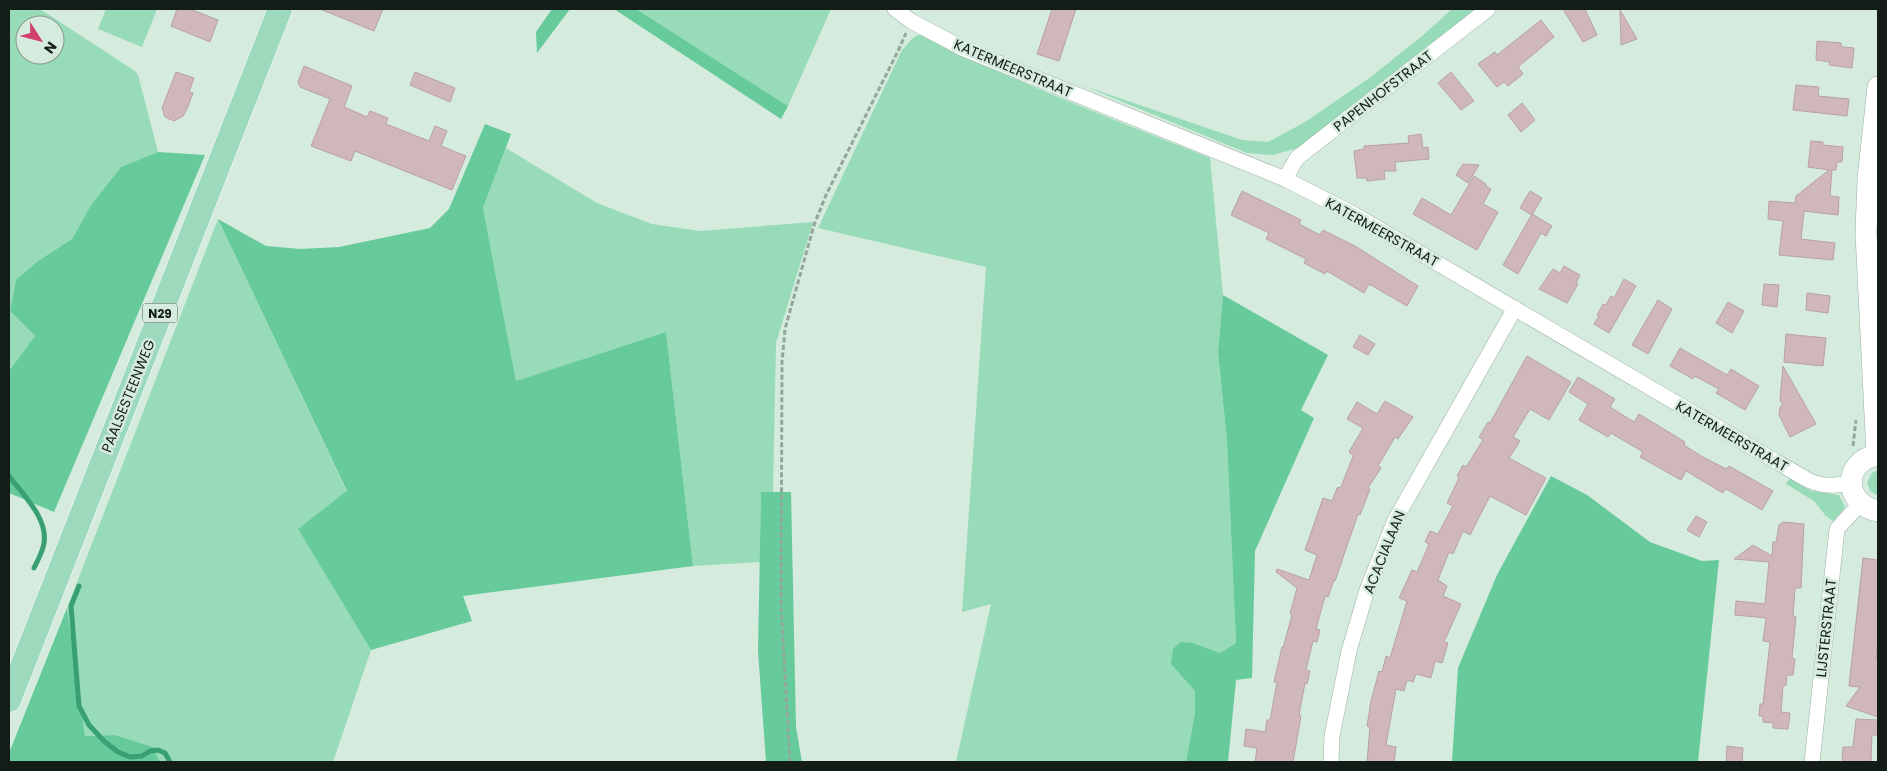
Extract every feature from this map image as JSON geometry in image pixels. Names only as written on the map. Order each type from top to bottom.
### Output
[{"type":"main road","name":"PAALSESTEENWEG","points":[[9,700],[280,9]]},
{"type":"street","name":"KATERMEERSTRAAT","points":[[896,9],[911,21],[964,49],[1284,179],[1355,215],[1806,479],[1821,485],[1832,486],[1851,483]]},
{"type":"street","name":"PAPENHOFSTRAAT","points":[[1284,179],[1297,158],[1488,9]]},
{"type":"street","points":[[1869,507],[1853,491],[1851,483],[1852,475],[1861,462],[1868,457],[1878,455],[1866,233],[1868,178],[1878,87]]},
{"type":"street","name":"ACACIALAAN","points":[[1331,762],[1332,736],[1349,651],[1367,590],[1394,520],[1516,308]]},
{"type":"street","name":"LIJSTERSTRAAT","points":[[1812,762],[1837,529],[1869,507]]},
{"type":"path","points":[[790,762],[781,605],[782,362],[785,329],[817,217],[826,195],[900,50],[911,21]]},
{"type":"green space","points":[[9,9],[40,9],[49,15],[15,15],[15,65],[65,65],[65,25],[135,71],[138,75],[158,152],[121,167],[91,205],[72,239],[38,261],[16,280],[10,311],[35,336],[9,371]]},
{"type":"green space","points":[[106,9],[157,9],[142,47],[98,29]]},
{"type":"green space","points":[[552,9],[570,9],[537,53],[536,32]]},
{"type":"green space","points":[[614,9],[636,9],[788,106],[781,119]]},
{"type":"green space","points":[[636,9],[831,9],[788,106]]},
{"type":"green space","points":[[1452,9],[1478,9],[1305,146],[1273,155],[1247,153],[1084,86],[1242,140],[1268,142],[1305,122],[1368,79],[1421,37]]},
{"type":"green space","points":[[921,34],[1028,84],[1210,158],[1223,295],[1218,352],[1227,441],[1236,643],[1220,653],[1193,643],[1171,664],[1195,691],[1195,713],[1186,762],[956,762],[991,604],[962,612],[986,267],[818,228],[902,50],[914,37]]},
{"type":"green space","points":[[485,124],[511,134],[483,208],[516,381],[666,332],[693,566],[463,596],[472,621],[371,650],[298,529],[347,491],[218,219],[266,246],[300,249],[339,247],[430,228],[449,209]]},
{"type":"green space","points":[[506,148],[597,203],[652,224],[700,231],[813,222],[776,343],[773,492],[761,492],[760,562],[693,566],[666,332],[516,381],[483,208]]},
{"type":"green space","points":[[158,152],[205,155],[54,512],[9,493],[9,371],[35,336],[10,311],[16,280],[38,261],[72,239],[91,205],[121,167]]},
{"type":"green space","points":[[218,219],[347,492],[298,529],[371,650],[333,762],[160,762],[153,747],[115,735],[85,736],[67,608]]},
{"type":"green space","points":[[1223,295],[1328,355],[1301,410],[1314,418],[1255,551],[1252,678],[1236,680],[1228,762],[1186,762],[1195,713],[1195,691],[1171,664],[1173,649],[1181,642],[1193,643],[1220,653],[1236,643],[1227,441],[1218,352]]},
{"type":"green space","points":[[1878,470],[1878,496],[1870,491],[1867,482],[1872,473]]},
{"type":"green space","points":[[1551,476],[1587,495],[1650,542],[1702,561],[1719,560],[1698,762],[1452,762],[1458,668],[1497,575]]},
{"type":"green space","points":[[1790,478],[1811,491],[1839,495],[1845,507],[1844,509],[1833,521],[1826,516],[1814,501],[1786,484]]},
{"type":"green space","points":[[761,492],[791,492],[796,727],[802,762],[766,762],[758,651]]},
{"type":"green space","points":[[67,608],[85,736],[115,735],[153,747],[160,762],[9,762],[9,753]]},
{"type":"building","points":[[177,9],[190,9],[218,20],[210,42],[171,26]]},
{"type":"building","points":[[320,9],[383,9],[374,31]]},
{"type":"building","points":[[1052,9],[1076,9],[1059,61],[1037,54]]},
{"type":"building","points":[[1563,9],[1585,9],[1597,35],[1583,42]]},
{"type":"building","points":[[1620,10],[1637,39],[1621,45]]},
{"type":"building","points":[[1541,20],[1554,37],[1518,67],[1523,74],[1508,86],[1504,82],[1497,87],[1478,64],[1495,52],[1497,55]]},
{"type":"building","points":[[1817,41],[1841,43],[1842,47],[1854,48],[1852,68],[1829,65],[1830,62],[1816,60]]},
{"type":"building","points":[[304,66],[352,86],[344,107],[367,117],[370,111],[388,118],[386,124],[429,141],[435,126],[447,131],[441,146],[466,156],[452,190],[355,151],[351,161],[311,146],[330,99],[300,87],[298,82]]},
{"type":"building","points":[[176,72],[194,78],[189,92],[193,93],[187,109],[183,116],[174,121],[165,117],[162,108]]},
{"type":"building","points":[[415,72],[455,88],[450,102],[410,85]]},
{"type":"building","points":[[1451,72],[1474,101],[1461,110],[1438,83]]},
{"type":"building","points":[[1796,85],[1819,87],[1818,96],[1849,99],[1847,116],[1793,110]]},
{"type":"building","points":[[1522,103],[1535,120],[1521,132],[1508,115]]},
{"type":"building","points":[[1421,134],[1423,148],[1428,147],[1429,159],[1395,162],[1396,171],[1384,171],[1385,179],[1367,181],[1366,178],[1357,178],[1354,151],[1364,149],[1364,146],[1409,143],[1408,136]]},
{"type":"building","points":[[1811,141],[1823,142],[1823,145],[1843,147],[1842,162],[1837,162],[1836,170],[1832,170],[1830,196],[1839,197],[1838,215],[1804,211],[1801,239],[1835,243],[1833,260],[1779,255],[1783,221],[1768,219],[1769,201],[1795,203],[1796,196],[1829,170],[1808,167]]},
{"type":"building","points":[[1463,164],[1479,165],[1468,183],[1456,175]]},
{"type":"building","points":[[1474,176],[1491,189],[1483,204],[1498,212],[1477,250],[1413,214],[1422,198],[1451,215]]},
{"type":"building","points":[[1242,191],[1301,220],[1299,224],[1320,235],[1323,230],[1355,246],[1418,286],[1407,306],[1369,284],[1364,293],[1327,271],[1325,274],[1304,263],[1306,259],[1266,239],[1269,233],[1231,215]]},
{"type":"building","points":[[1530,191],[1542,198],[1532,215],[1520,208]]},
{"type":"building","points":[[1532,214],[1552,226],[1546,236],[1541,233],[1518,274],[1503,265]]},
{"type":"building","points":[[1564,266],[1580,275],[1576,283],[1578,284],[1567,303],[1539,289],[1553,269],[1560,273]]},
{"type":"building","points":[[1624,279],[1636,286],[1609,333],[1594,324],[1603,304],[1606,305],[1611,296],[1614,298]]},
{"type":"building","points":[[1764,284],[1779,285],[1777,307],[1762,305]]},
{"type":"building","points":[[1807,293],[1830,296],[1828,313],[1806,310]]},
{"type":"building","points":[[1658,300],[1672,309],[1648,354],[1632,345]]},
{"type":"building","points":[[1728,302],[1744,311],[1732,333],[1716,323]]},
{"type":"building","points":[[1786,334],[1826,338],[1823,366],[1784,362]]},
{"type":"building","points":[[1360,335],[1375,344],[1368,355],[1353,347]]},
{"type":"building","points":[[1680,348],[1727,375],[1731,369],[1759,386],[1745,410],[1716,393],[1719,389],[1695,376],[1693,379],[1670,366]]},
{"type":"building","points":[[1527,356],[1571,382],[1549,420],[1530,409],[1513,437],[1520,441],[1509,458],[1546,478],[1526,515],[1490,496],[1470,535],[1463,531],[1453,554],[1449,552],[1438,580],[1447,586],[1443,596],[1461,604],[1444,642],[1448,643],[1442,663],[1435,661],[1431,678],[1416,674],[1413,682],[1407,680],[1404,691],[1396,689],[1386,745],[1396,747],[1394,762],[1367,762],[1370,727],[1367,726],[1371,701],[1379,671],[1382,672],[1386,656],[1390,658],[1407,601],[1399,598],[1412,570],[1417,572],[1429,544],[1425,542],[1430,531],[1438,534],[1453,506],[1447,503],[1459,478],[1457,476],[1463,465],[1466,467],[1483,440],[1479,437],[1488,422],[1490,423]]},
{"type":"building","points":[[1783,366],[1816,424],[1790,437],[1779,415],[1780,407],[1783,405],[1780,400]]},
{"type":"building","points":[[1578,377],[1615,399],[1610,407],[1634,422],[1639,414],[1685,442],[1684,445],[1701,456],[1726,469],[1729,466],[1773,491],[1762,510],[1726,489],[1723,493],[1686,471],[1681,480],[1640,457],[1643,452],[1611,433],[1608,437],[1579,420],[1588,404],[1569,392]]},
{"type":"building","points":[[1385,401],[1413,417],[1398,439],[1395,437],[1378,466],[1381,468],[1368,488],[1370,489],[1360,515],[1358,514],[1335,581],[1328,597],[1325,596],[1316,629],[1320,630],[1317,642],[1313,641],[1306,670],[1310,671],[1307,684],[1305,683],[1299,715],[1301,716],[1293,762],[1255,762],[1257,748],[1244,746],[1246,729],[1265,732],[1267,720],[1270,720],[1277,682],[1274,682],[1292,615],[1290,614],[1297,588],[1276,572],[1277,569],[1309,580],[1317,555],[1305,550],[1323,498],[1332,501],[1337,488],[1341,487],[1353,456],[1349,452],[1363,428],[1347,419],[1357,402],[1377,414]]},
{"type":"building","points":[[1696,516],[1707,522],[1699,537],[1687,530]]},
{"type":"building","points":[[1783,522],[1804,524],[1801,588],[1795,588],[1793,616],[1796,617],[1792,658],[1795,659],[1793,675],[1787,675],[1786,686],[1783,685],[1781,712],[1790,713],[1788,729],[1773,728],[1773,723],[1763,722],[1763,716],[1759,716],[1760,704],[1763,704],[1770,642],[1763,641],[1766,618],[1735,615],[1736,601],[1765,604],[1769,562],[1734,559],[1753,545],[1772,556],[1773,542],[1776,542],[1779,525]]},
{"type":"building","points":[[1863,558],[1878,560],[1878,643],[1876,659],[1878,659],[1878,717],[1846,706],[1860,687],[1849,686]]},
{"type":"building","points":[[1856,719],[1878,720],[1878,735],[1872,735],[1871,762],[1842,762],[1843,747],[1853,747]]},
{"type":"building","points":[[1727,746],[1743,748],[1742,762],[1726,762]]},
{"type":"waterway","points":[[9,476],[33,507],[42,525],[44,534],[43,546],[34,568]]},
{"type":"waterway","points":[[79,586],[71,606],[79,706],[89,725],[105,742],[118,752],[130,757],[142,756],[150,751],[158,750],[165,753],[170,762]]}]
